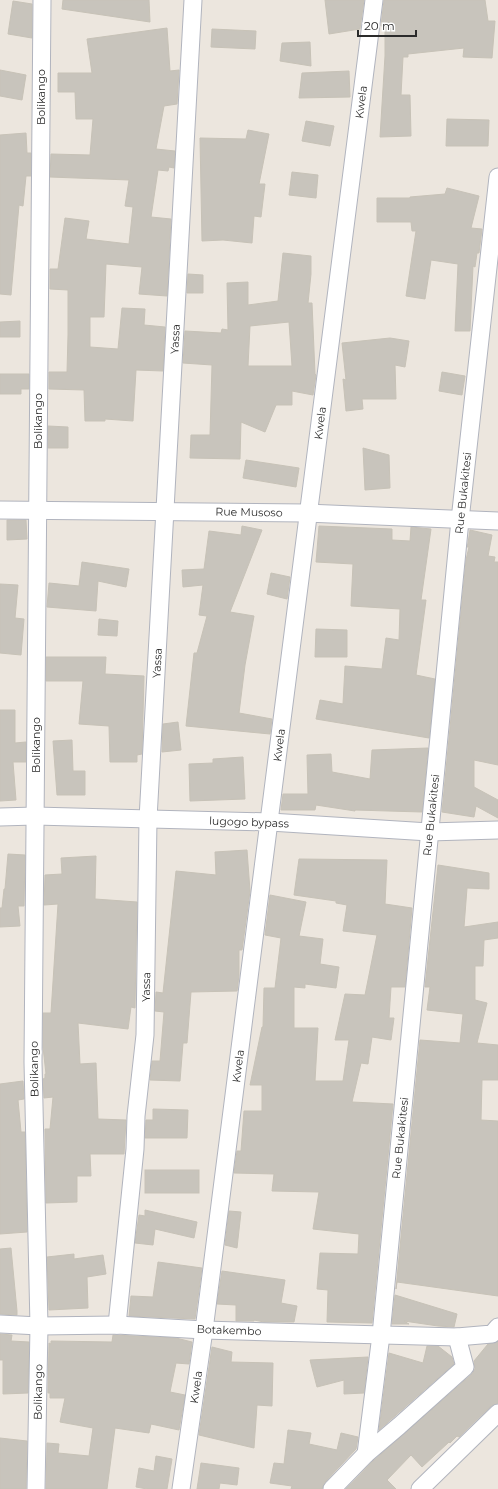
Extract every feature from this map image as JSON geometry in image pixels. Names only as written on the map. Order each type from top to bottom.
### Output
[{"type":"street","name":"Bolikango","points":[[36,1489],[39,1326],[33,1062],[42,0]]},
{"type":"street","name":"Yassa","points":[[117,1325],[145,1035],[148,819],[194,0]]},
{"type":"street","name":"Kwela","points":[[181,1489],[204,1330],[270,822],[374,0]]},
{"type":"street","name":"Rue Bukakitesi","points":[[366,1454],[381,1335],[460,520],[498,177]]},
{"type":"street","name":"Rue Musoso","points":[[0,510],[309,513],[498,521]]},
{"type":"street","name":"lugogo bypass","points":[[0,817],[35,816],[270,822],[429,832],[498,830]]},
{"type":"street","name":"Botakembo","points":[[0,1324],[39,1326],[117,1325],[204,1330],[457,1336],[492,1334],[498,1327]]},
{"type":"street","points":[[332,1489],[366,1454],[465,1367],[457,1336]]},
{"type":"street","points":[[420,1489],[498,1413]]},
{"type":"building","points":[[63,0],[149,0],[150,22],[62,9]]},
{"type":"building","points":[[325,0],[364,0],[360,29],[329,34]]},
{"type":"building","points":[[384,0],[485,0],[488,21],[495,21],[492,58],[463,57],[464,48],[408,54],[408,57],[403,57],[401,95],[410,95],[411,136],[380,137],[385,56],[385,26],[381,26]]},
{"type":"building","points":[[13,1],[32,4],[32,38],[8,34]]},
{"type":"building","points":[[167,28],[170,71],[179,70],[177,104],[164,106],[156,149],[175,151],[174,168],[169,167],[168,171],[158,170],[151,217],[171,219],[167,296],[139,294],[142,267],[106,264],[104,317],[90,317],[90,347],[118,349],[122,308],[145,309],[144,325],[165,327],[163,371],[136,370],[133,421],[105,419],[105,421],[85,421],[84,390],[49,389],[49,372],[67,372],[68,335],[68,290],[50,289],[50,269],[58,269],[65,218],[89,221],[86,239],[129,244],[133,207],[125,206],[129,180],[50,177],[51,154],[90,155],[93,119],[76,119],[75,92],[58,92],[58,73],[92,73],[87,39]]},
{"type":"building","points":[[212,29],[256,31],[255,49],[211,47]]},
{"type":"building","points":[[310,42],[311,66],[280,61],[282,43]]},
{"type":"building","points":[[0,70],[26,75],[22,100],[0,96]]},
{"type":"building","points":[[349,71],[350,97],[299,98],[302,73]]},
{"type":"building","points":[[447,119],[489,120],[488,146],[446,146]]},
{"type":"building","points":[[306,121],[334,126],[330,146],[302,141]]},
{"type":"building","points":[[248,130],[269,134],[259,184],[265,184],[261,217],[254,216],[252,243],[223,240],[202,241],[200,138],[246,139]]},
{"type":"building","points":[[26,133],[27,153],[31,153],[31,176],[26,176],[23,206],[19,205],[11,295],[0,294],[0,135]]},
{"type":"building","points":[[292,172],[318,175],[316,198],[289,195]]},
{"type":"building","points":[[447,188],[479,196],[471,228],[482,229],[479,253],[477,253],[475,267],[473,266],[470,331],[455,331],[458,264],[431,260],[425,299],[406,296],[416,231],[412,231],[411,222],[377,222],[377,198],[410,198],[445,194]]},
{"type":"building","points":[[283,253],[311,256],[308,303],[312,303],[316,375],[313,395],[292,391],[292,405],[276,405],[265,432],[241,422],[240,459],[190,458],[191,435],[210,435],[212,365],[183,363],[185,331],[221,333],[222,329],[228,330],[227,283],[248,282],[248,305],[278,301]],"holes":[[[289,322],[292,366],[248,366],[250,326]]]},
{"type":"building","points":[[188,274],[203,275],[203,293],[187,293]]},
{"type":"building","points":[[20,321],[20,337],[0,337],[0,322]]},
{"type":"building","points":[[390,338],[409,341],[405,367],[395,365],[396,399],[362,399],[363,409],[346,411],[343,379],[346,380],[342,343]]},
{"type":"building","points":[[442,372],[465,376],[462,395],[439,391]]},
{"type":"building","points":[[0,374],[29,374],[29,389],[21,389],[21,394],[0,394]]},
{"type":"building","points":[[48,426],[68,427],[68,448],[48,448]]},
{"type":"building","points":[[363,448],[389,455],[390,488],[365,490]]},
{"type":"building","points":[[246,460],[299,468],[296,487],[243,478]]},
{"type":"building","points":[[7,520],[26,520],[27,539],[7,540]]},
{"type":"building","points":[[242,526],[262,530],[230,612],[254,616],[245,665],[239,713],[272,719],[270,734],[186,726],[194,653],[197,653],[207,616],[199,615],[203,585],[183,587],[182,570],[204,569],[209,531],[241,535]]},
{"type":"building","points":[[319,526],[392,529],[392,540],[410,541],[411,527],[431,529],[421,600],[426,600],[416,675],[435,679],[429,738],[316,719],[320,700],[343,704],[345,666],[382,669],[386,638],[399,640],[400,609],[351,606],[353,564],[316,562]]},
{"type":"building","points":[[470,530],[492,535],[488,556],[495,557],[494,562],[498,562],[498,765],[474,760],[474,787],[498,800],[498,818],[476,806],[474,817],[442,812],[466,560],[469,547],[467,547]]},
{"type":"building","points":[[82,562],[129,569],[126,587],[98,581],[96,611],[47,607],[49,583],[79,586]]},
{"type":"building","points":[[271,573],[290,577],[287,599],[267,594]]},
{"type":"building","points":[[0,584],[18,585],[15,618],[24,619],[21,655],[0,653]]},
{"type":"building","points":[[99,619],[118,621],[117,636],[98,635]]},
{"type":"building","points":[[316,629],[347,630],[347,657],[315,657]]},
{"type":"building","points":[[46,657],[106,657],[105,674],[144,676],[142,754],[137,755],[137,762],[110,762],[109,726],[79,724],[83,681],[46,681]]},
{"type":"building","points":[[0,710],[15,710],[15,743],[26,742],[26,762],[13,762],[16,800],[0,801]]},
{"type":"building","points":[[178,722],[181,750],[162,752],[163,724]]},
{"type":"building","points":[[72,740],[73,771],[85,771],[85,795],[57,795],[53,741]]},
{"type":"building","points":[[428,748],[422,812],[355,811],[316,805],[315,810],[281,810],[283,794],[308,794],[307,755],[331,754],[332,772],[370,779],[372,750]]},
{"type":"building","points":[[243,757],[245,799],[190,801],[189,764],[213,763],[213,759]]},
{"type":"building","points":[[247,850],[250,891],[242,950],[239,950],[239,975],[237,991],[191,992],[187,1043],[183,1043],[180,1081],[150,1080],[152,1061],[160,1061],[164,1012],[155,1011],[156,992],[163,993],[176,871],[216,875],[215,852]]},
{"type":"building","points":[[8,854],[25,855],[24,906],[18,906],[20,926],[0,927],[0,908],[2,908],[5,889]]},
{"type":"building","points":[[96,856],[95,899],[137,902],[135,1008],[131,1007],[128,1029],[78,1023],[80,1064],[96,1063],[98,1119],[126,1120],[124,1154],[90,1154],[91,1176],[77,1176],[77,1202],[46,1203],[45,1129],[50,1129],[53,1097],[44,1098],[43,1079],[45,1078],[46,1074],[43,1047],[43,1013],[51,1013],[58,904],[44,905],[45,875],[62,874],[61,858]]},
{"type":"building","points":[[299,859],[387,860],[385,904],[412,908],[405,987],[391,987],[389,1018],[394,1018],[391,1040],[372,1037],[368,1064],[361,1063],[352,1102],[393,1104],[372,1323],[327,1322],[328,1290],[317,1289],[320,1253],[358,1254],[359,1234],[313,1229],[319,1192],[272,1191],[274,1174],[234,1173],[237,1151],[241,1151],[244,1111],[262,1111],[262,1085],[250,1085],[263,1027],[264,988],[275,988],[281,938],[265,935],[270,895],[306,902],[299,936],[323,939],[320,964],[339,967],[336,988],[305,984],[305,988],[294,987],[294,1028],[318,1028],[315,1081],[343,1081],[349,1040],[335,1040],[345,994],[365,995],[377,935],[343,931],[347,905],[336,903],[336,901],[294,895]]},
{"type":"building","points":[[438,865],[489,873],[489,889],[467,888],[464,927],[498,922],[498,938],[484,940],[483,966],[475,966],[475,1000],[487,1003],[477,1043],[498,1045],[498,1080],[482,1080],[481,1120],[498,1121],[498,1296],[397,1282],[396,1289],[420,1040],[460,1043],[463,1014],[427,1010],[430,987],[425,987]]},
{"type":"building","points":[[23,1081],[24,1099],[18,1100],[21,1132],[25,1132],[27,1232],[0,1234],[0,1084]]},
{"type":"building","points":[[153,1109],[188,1110],[187,1138],[145,1138],[146,1120],[153,1120]]},
{"type":"building","points":[[145,1170],[199,1170],[199,1193],[145,1193]]},
{"type":"building","points":[[145,1210],[197,1222],[194,1238],[155,1229],[153,1245],[135,1243],[139,1215],[145,1216]]},
{"type":"building","points":[[229,1211],[241,1212],[237,1248],[225,1245]]},
{"type":"building","points":[[11,1248],[17,1315],[0,1314],[0,1249]]},
{"type":"building","points":[[74,1254],[74,1259],[103,1255],[106,1274],[87,1277],[88,1308],[49,1310],[47,1257]]},
{"type":"building","points":[[158,1262],[202,1268],[195,1319],[129,1316],[131,1296],[153,1297]]},
{"type":"building","points":[[222,1271],[285,1280],[281,1303],[297,1306],[294,1322],[264,1322],[254,1320],[236,1321],[236,1305],[217,1304]]},
{"type":"building","points":[[395,1295],[457,1314],[454,1327],[404,1321],[409,1324],[392,1324]]},
{"type":"building","points":[[0,1334],[12,1335],[11,1341],[29,1342],[28,1393],[3,1394],[3,1360],[0,1360]]},
{"type":"building","points":[[113,1335],[176,1338],[192,1342],[189,1364],[176,1363],[170,1392],[185,1395],[179,1430],[151,1424],[149,1433],[115,1428],[107,1489],[46,1489],[47,1443],[59,1444],[58,1453],[89,1456],[93,1428],[60,1422],[65,1398],[50,1398],[50,1393],[48,1393],[49,1343],[51,1344],[51,1341],[112,1342]]},
{"type":"building","points":[[498,1341],[498,1403],[491,1406],[459,1437],[457,1436],[450,1443],[449,1442],[422,1467],[411,1455],[387,1480],[396,1489],[346,1489],[373,1461],[472,1374],[475,1369],[474,1361],[488,1344]]},
{"type":"building","points":[[427,1346],[438,1346],[452,1357],[454,1364],[379,1430],[389,1353],[423,1363]]},
{"type":"building","points":[[212,1347],[232,1352],[231,1362],[273,1363],[272,1406],[257,1405],[254,1448],[199,1435]]},
{"type":"building","points":[[368,1357],[364,1393],[344,1394],[344,1380],[317,1387],[310,1360]]},
{"type":"building","points":[[288,1430],[311,1433],[309,1444],[337,1450],[341,1433],[358,1437],[356,1449],[325,1482],[322,1489],[291,1489],[292,1486],[270,1483],[274,1463],[284,1464]]},
{"type":"building","points":[[0,1438],[27,1441],[26,1489],[0,1489]]},
{"type":"building","points":[[156,1456],[172,1459],[167,1489],[147,1489],[136,1487],[139,1468],[154,1471]]},
{"type":"building","points":[[201,1463],[239,1468],[237,1485],[220,1483],[219,1489],[197,1489]]}]
